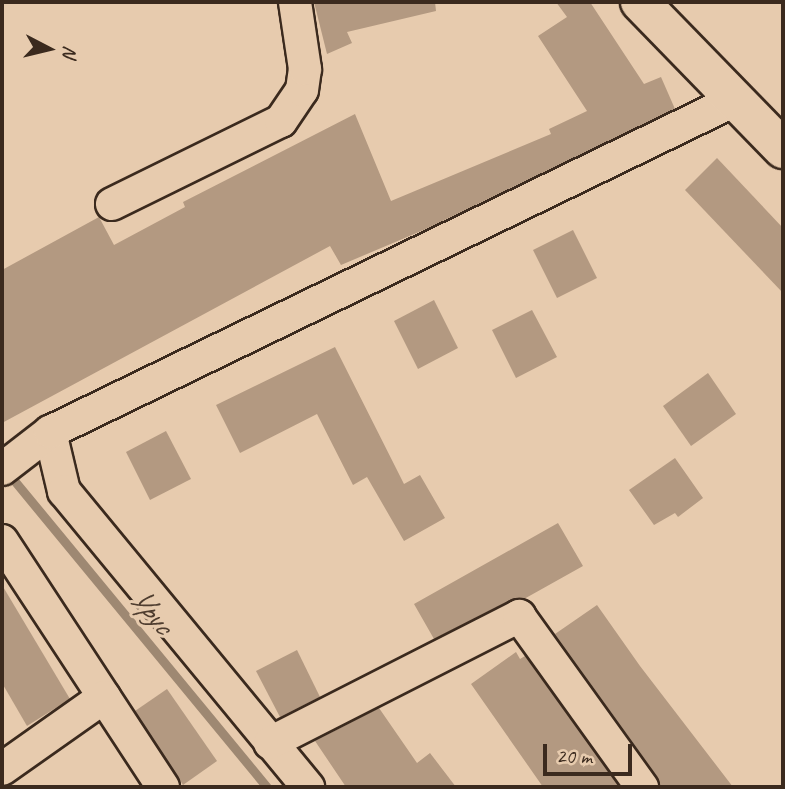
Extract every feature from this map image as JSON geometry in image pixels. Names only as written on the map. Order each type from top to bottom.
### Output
[{"type":"street","points":[[113,204],[281,121],[302,90],[304,69],[295,2]]},
{"type":"street","points":[[640,2],[733,101],[783,149]]},
{"type":"street","points":[[8,464],[50,432],[733,101]]},
{"type":"street","points":[[50,432],[64,491],[308,787]]},
{"type":"street","points":[[2,541],[163,787]]},
{"type":"street","points":[[270,743],[519,616],[642,787]]},
{"type":"street","points":[[2,769],[104,697]]},
{"type":"building","points":[[314,2],[435,2],[436,11],[347,32],[352,43],[327,54]]},
{"type":"building","points":[[556,2],[590,2],[644,84],[661,77],[675,109],[426,229],[341,265],[330,246],[2,423],[2,270],[99,217],[114,245],[185,207],[183,202],[355,114],[391,201],[551,134],[549,129],[587,111],[538,36],[567,17]]},
{"type":"building","points":[[717,158],[783,228],[783,293],[685,190]]},
{"type":"building","points":[[573,230],[597,278],[557,298],[533,250]]},
{"type":"building","points":[[434,300],[458,348],[418,369],[394,321]]},
{"type":"building","points":[[532,310],[557,357],[516,378],[492,330]]},
{"type":"building","points":[[335,347],[404,484],[420,475],[445,518],[404,541],[367,477],[353,485],[317,414],[240,453],[216,405]]},
{"type":"building","points":[[708,373],[736,414],[691,446],[663,406]]},
{"type":"building","points":[[166,431],[191,479],[150,500],[126,452]]},
{"type":"building","points":[[675,458],[703,498],[678,517],[675,513],[654,525],[629,490]]},
{"type":"building","points":[[558,523],[583,566],[524,599],[511,600],[434,639],[414,604]]},
{"type":"building","points":[[2,585],[70,699],[27,726],[2,683]]},
{"type":"building","points":[[597,605],[733,787],[660,787],[657,776],[555,634]]},
{"type":"building","points":[[297,650],[320,697],[280,717],[256,671]]},
{"type":"building","points":[[516,652],[520,659],[525,656],[620,787],[543,787],[471,684]]},
{"type":"building","points":[[167,689],[217,761],[183,785],[135,711]]},
{"type":"building","points":[[379,708],[417,763],[430,753],[456,787],[346,787],[315,741]]},
{"type":"waterway","name":"Урус","points":[[8,473],[267,787]]}]
